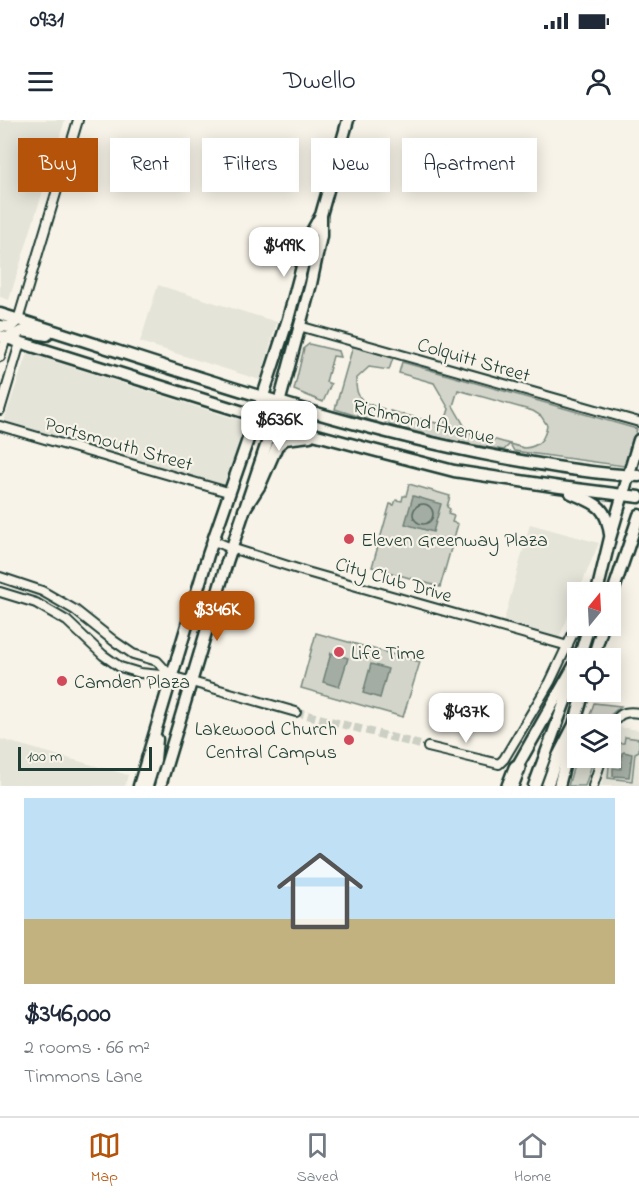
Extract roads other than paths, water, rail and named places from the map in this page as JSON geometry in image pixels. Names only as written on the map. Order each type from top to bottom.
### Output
[{"type":"highway","points":[[509,786],[517,768]]},
{"type":"main road","points":[[139,786],[212,540],[263,396],[311,233],[321,215],[348,120]]},
{"type":"main road","points":[[160,786],[231,548],[280,401],[321,236],[321,215]]},
{"type":"main road","points":[[298,282],[310,284]]},
{"type":"main road","name":"Richmond Avenue","points":[[0,314],[356,424],[456,449],[541,465],[634,476]]},
{"type":"main road","points":[[0,326],[10,327],[18,320]]},
{"type":"main road","points":[[3,337],[23,331],[68,335]]},
{"type":"main road","name":"Richmond Avenue","points":[[3,337],[317,435],[454,471],[560,488],[639,497]]},
{"type":"main road","points":[[244,510],[260,486],[277,446],[285,439],[317,435]]},
{"type":"main road","points":[[600,582],[610,538],[624,496],[634,476],[639,440]]},
{"type":"main road","points":[[454,471],[456,449]]},
{"type":"main road","points":[[560,488],[601,508],[607,516],[610,538]]},
{"type":"main road","points":[[616,582],[639,515]]},
{"type":"main road","points":[[517,768],[567,678]]},
{"type":"main road","points":[[534,786],[567,699]]},
{"type":"main road","points":[[147,786],[157,748],[158,721]]},
{"type":"main road","points":[[547,786],[567,739]]},
{"type":"main road","points":[[559,786],[567,753]]},
{"type":"street","points":[[18,320],[78,120]]},
{"type":"street","name":"Colquitt Street","points":[[299,326],[639,422]]},
{"type":"street","points":[[0,357],[3,337]]},
{"type":"street","points":[[0,410],[20,342]]},
{"type":"street","name":"Portsmouth Street","points":[[0,426],[228,492]]},
{"type":"street","name":"City Club Drive","points":[[212,540],[307,572],[568,646]]},
{"type":"street","points":[[597,582],[603,568]]},
{"type":"street","points":[[0,577],[42,591],[75,610],[133,654],[157,661],[171,676]]},
{"type":"street","points":[[0,592],[36,603],[67,621],[103,656],[120,667],[140,673],[171,676],[296,712]]},
{"type":"street","points":[[428,747],[499,765],[528,720],[572,636]]},
{"type":"street","points":[[621,715],[628,711],[639,712]]},
{"type":"street","points":[[593,786],[599,768]]},
{"type":"water","points":[[413,496],[441,504],[433,532],[405,524]]},
{"type":"water","points":[[331,653],[348,658],[339,687],[323,682]]},
{"type":"water","points":[[371,664],[388,669],[380,698],[363,693]]},
{"type":"water","points":[[622,753],[632,754],[629,777],[613,776],[613,768],[621,769]]},
{"type":"tunnel","points":[[296,712],[428,747]]},
{"type":"place","name":"Eleven Greenway Plaza","points":[[349,539]]},
{"type":"place","name":"Life Time","points":[[339,652]]},
{"type":"place","name":"Camden Plaza","points":[[62,681]]},
{"type":"place","name":"Lakewood Church Central Campus","points":[[349,740]]}]
